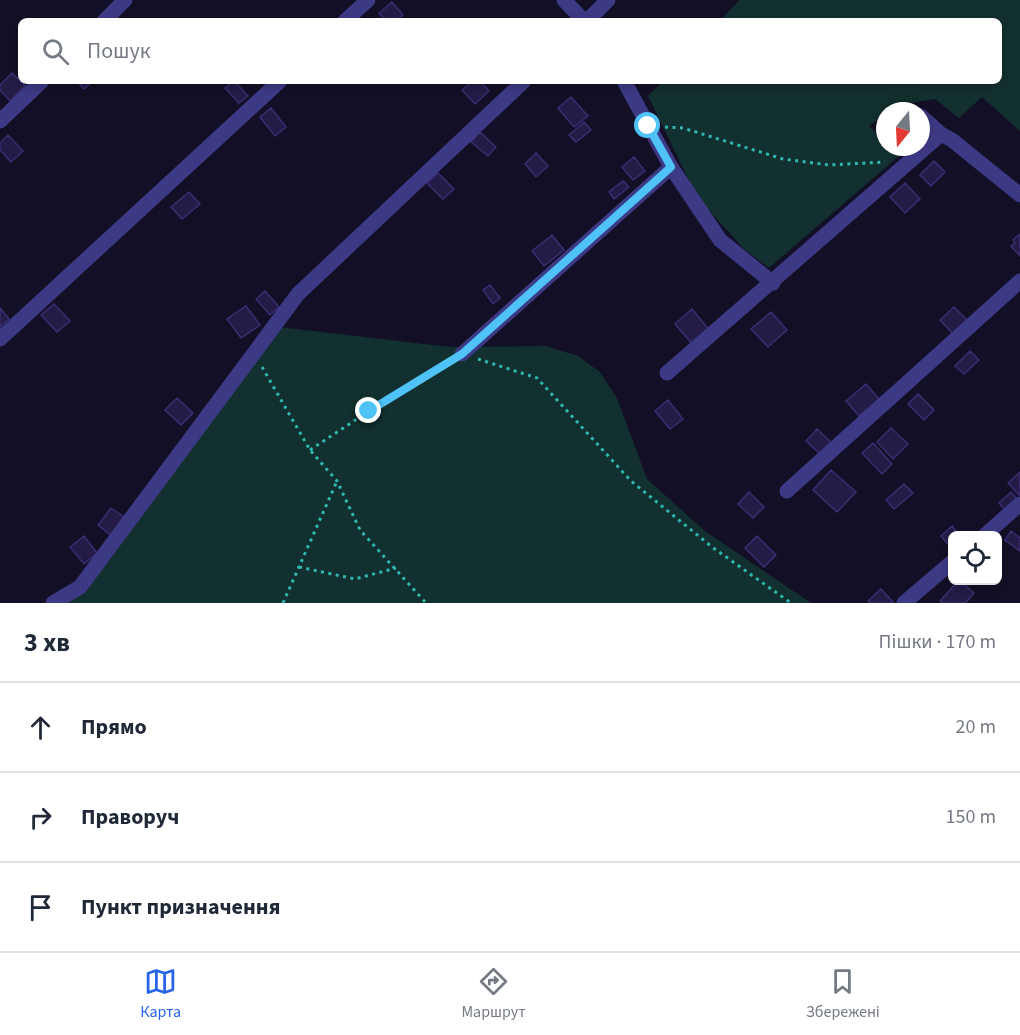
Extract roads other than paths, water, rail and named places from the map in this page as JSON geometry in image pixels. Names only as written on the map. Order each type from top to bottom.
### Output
[{"type":"street","points":[[107,18],[125,0]]},
{"type":"street","points":[[348,18],[368,0]]},
{"type":"street","points":[[564,0],[583,18]]},
{"type":"street","points":[[589,18],[608,0]]},
{"type":"street","points":[[0,121],[39,84]]},
{"type":"street","points":[[0,339],[277,84]]},
{"type":"street","points":[[53,603],[80,587],[298,294],[521,84]]},
{"type":"street","points":[[626,84],[671,167],[720,240],[773,283]]},
{"type":"street","points":[[930,124],[1020,195]]},
{"type":"street","points":[[668,373],[941,134]]},
{"type":"street","points":[[462,354],[671,167]]},
{"type":"street","points":[[787,491],[1020,281]]},
{"type":"street","points":[[990,531],[1020,504]]},
{"type":"street","points":[[904,603],[948,565]]}]
